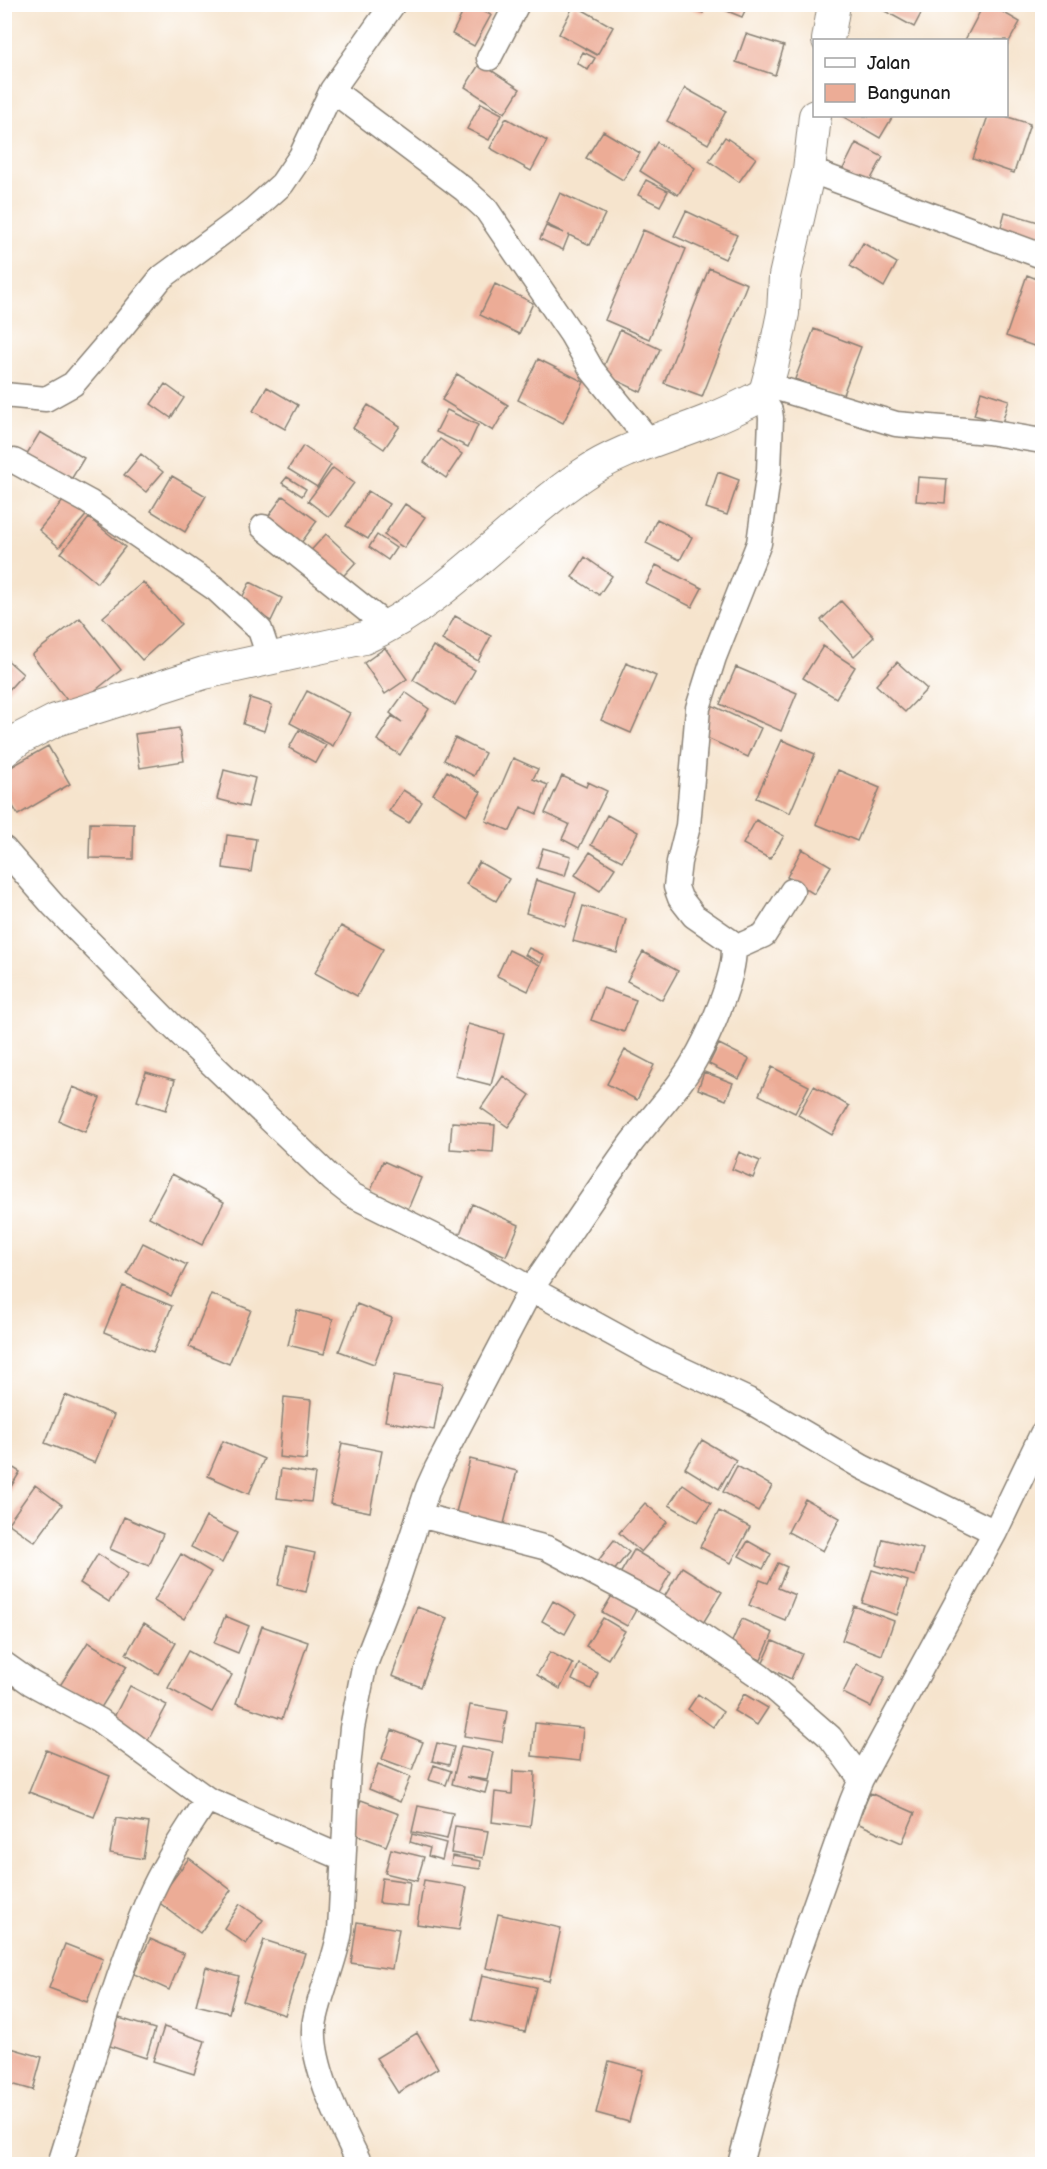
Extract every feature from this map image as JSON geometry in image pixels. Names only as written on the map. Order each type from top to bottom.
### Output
[{"type":"street","points":[[4,395],[46,399],[73,384],[161,278],[253,210],[282,184],[301,156],[332,90],[393,4]]},
{"type":"street","points":[[489,58],[517,4]]},
{"type":"street","points":[[828,39],[834,4]]},
{"type":"street","points":[[332,90],[465,190],[486,209],[573,335],[592,370],[650,442]]},
{"type":"street","points":[[360,2164],[324,2084],[314,2040],[314,2022],[337,1950],[340,1931],[352,1728],[364,1667],[396,1585],[437,1468],[531,1289],[632,1142],[693,1063],[719,1008],[734,966],[734,943],[694,916],[686,908],[676,887],[679,862],[688,826],[698,708],[714,657],[759,543],[769,470],[771,418],[764,390],[783,313],[785,276],[809,170],[815,117]]},
{"type":"street","points":[[809,170],[1042,256]]},
{"type":"street","points":[[4,751],[19,739],[56,720],[204,674],[364,638],[388,627],[441,590],[533,512],[582,475],[614,456],[717,417],[764,390],[886,422],[988,432],[1042,441]]},
{"type":"street","points":[[14,461],[89,502],[216,589],[260,630],[265,645],[264,661]]},
{"type":"street","points":[[263,527],[388,627]]},
{"type":"street","points":[[4,849],[53,905],[144,998],[333,1180],[352,1195],[466,1252],[657,1358],[748,1400],[862,1467],[995,1532]]},
{"type":"street","points":[[735,948],[764,935],[792,891]]},
{"type":"street","points":[[740,2164],[790,1976],[861,1779],[995,1532],[1042,1434]]},
{"type":"street","points":[[419,1515],[547,1548],[662,1609],[761,1677],[830,1737],[861,1779]]},
{"type":"street","points":[[4,1664],[31,1683],[99,1720],[207,1799],[343,1858]]},
{"type":"street","points":[[60,2164],[115,1990],[149,1898],[207,1799]]},
{"type":"building","points":[[467,4],[491,15],[474,46],[452,34]]},
{"type":"building","points":[[679,4],[706,4],[703,13]]},
{"type":"building","points":[[722,4],[748,4],[742,17],[720,8]]},
{"type":"building","points":[[872,4],[926,4],[914,27]]},
{"type":"building","points":[[984,4],[989,4],[1020,22],[1008,43],[1008,39],[966,39]]},
{"type":"building","points":[[574,5],[613,27],[597,55],[559,34]]},
{"type":"building","points":[[746,34],[784,46],[775,75],[736,62]]},
{"type":"building","points":[[583,52],[595,58],[588,70],[577,63]]},
{"type":"building","points":[[480,63],[520,89],[505,113],[465,87]]},
{"type":"building","points":[[685,88],[726,111],[708,144],[667,121]]},
{"type":"building","points":[[481,103],[502,114],[489,140],[467,129]]},
{"type":"building","points":[[844,117],[892,117],[880,138]]},
{"type":"building","points":[[988,117],[1008,117],[1030,124],[1014,173],[973,159]]},
{"type":"building","points":[[506,118],[547,141],[531,171],[490,148]]},
{"type":"building","points":[[603,131],[640,153],[623,180],[586,158]]},
{"type":"building","points":[[725,137],[756,158],[739,182],[709,161]]},
{"type":"building","points":[[657,142],[695,168],[678,195],[640,171]]},
{"type":"building","points":[[856,143],[883,157],[866,188],[840,175]]},
{"type":"building","points":[[646,180],[668,191],[660,206],[638,195]]},
{"type":"building","points":[[560,193],[605,214],[590,245],[569,235],[563,250],[540,239],[546,226],[564,233],[546,224]]},
{"type":"building","points":[[686,211],[737,235],[725,259],[674,236]]},
{"type":"building","points":[[1005,212],[1042,223],[1042,251],[998,238]]},
{"type":"building","points":[[643,230],[686,249],[649,339],[605,320]]},
{"type":"building","points":[[863,243],[897,263],[884,287],[850,266]]},
{"type":"building","points":[[709,268],[747,284],[702,397],[664,383]]},
{"type":"building","points":[[1027,275],[1042,281],[1042,349],[1006,336]]},
{"type":"building","points":[[495,284],[533,303],[519,334],[480,315]]},
{"type":"building","points":[[814,329],[861,347],[842,397],[795,379]]},
{"type":"building","points":[[620,330],[660,349],[641,392],[601,373]]},
{"type":"building","points":[[538,359],[584,382],[563,423],[518,400]]},
{"type":"building","points":[[457,374],[508,405],[493,431],[442,400]]},
{"type":"building","points":[[165,384],[184,398],[171,418],[151,404]]},
{"type":"building","points":[[267,387],[298,405],[285,429],[253,411]]},
{"type":"building","points":[[981,391],[1009,400],[1002,423],[974,415]]},
{"type":"building","points":[[368,405],[400,426],[384,449],[353,428]]},
{"type":"building","points":[[447,410],[478,425],[468,447],[436,432]]},
{"type":"building","points":[[40,432],[84,458],[69,483],[25,457]]},
{"type":"building","points":[[440,439],[462,454],[446,478],[424,462]]},
{"type":"building","points":[[303,446],[331,465],[317,487],[288,469]]},
{"type":"building","points":[[141,454],[163,472],[146,492],[124,475]]},
{"type":"building","points":[[333,468],[354,483],[329,517],[308,501]]},
{"type":"building","points":[[718,472],[739,480],[727,515],[706,508]]},
{"type":"building","points":[[172,476],[206,496],[185,532],[151,511]]},
{"type":"building","points":[[287,477],[306,489],[302,496],[282,483]]},
{"type":"building","points":[[918,477],[947,479],[945,503],[916,501]]},
{"type":"building","points":[[368,491],[389,504],[368,539],[346,526]]},
{"type":"building","points":[[68,495],[89,512],[59,547],[39,530]]},
{"type":"building","points":[[283,496],[317,521],[299,546],[265,521]]},
{"type":"building","points":[[405,504],[425,517],[404,548],[384,535]]},
{"type":"building","points":[[89,518],[125,547],[97,583],[61,553]]},
{"type":"building","points":[[657,519],[692,537],[680,560],[646,543]]},
{"type":"building","points":[[326,534],[356,562],[336,584],[305,557]]},
{"type":"building","points":[[377,535],[396,548],[388,560],[369,547]]},
{"type":"building","points":[[585,557],[612,576],[599,595],[572,577]]},
{"type":"building","points":[[656,565],[702,588],[692,607],[646,584]]},
{"type":"building","points":[[143,582],[181,624],[142,660],[103,617]]},
{"type":"building","points":[[250,582],[282,598],[271,621],[239,604]]},
{"type":"building","points":[[841,601],[874,637],[854,656],[821,620]]},
{"type":"building","points":[[455,616],[491,636],[478,661],[442,640]]},
{"type":"building","points":[[80,618],[121,670],[73,708],[32,655]]},
{"type":"building","points":[[433,646],[475,670],[455,705],[413,680]]},
{"type":"building","points":[[823,646],[855,667],[836,698],[803,678]]},
{"type":"building","points":[[385,648],[407,679],[385,694],[364,663]]},
{"type":"building","points":[[4,657],[23,674],[4,695]]},
{"type":"building","points":[[897,662],[927,689],[905,712],[876,685]]},
{"type":"building","points":[[626,663],[656,676],[631,733],[601,720]]},
{"type":"building","points":[[736,667],[797,693],[781,731],[720,704]]},
{"type":"building","points":[[307,691],[350,713],[333,746],[290,723]]},
{"type":"building","points":[[405,692],[429,709],[400,755],[377,740],[392,716],[402,722],[390,713]]},
{"type":"building","points":[[250,698],[272,705],[264,731],[243,724]]},
{"type":"building","points":[[709,704],[761,728],[748,757],[696,733]]},
{"type":"building","points":[[179,728],[184,761],[140,768],[135,734]]},
{"type":"building","points":[[299,730],[326,745],[316,763],[289,748]]},
{"type":"building","points":[[455,738],[485,753],[474,776],[444,760]]},
{"type":"building","points":[[782,740],[815,754],[790,813],[756,798]]},
{"type":"building","points":[[48,746],[70,784],[18,815],[4,791],[4,771]]},
{"type":"building","points":[[513,758],[538,769],[533,779],[548,785],[537,814],[521,807],[510,831],[486,821]]},
{"type":"building","points":[[224,770],[255,778],[248,807],[217,799]]},
{"type":"building","points":[[838,770],[880,788],[857,841],[816,824]]},
{"type":"building","points":[[447,771],[481,792],[467,815],[433,794]]},
{"type":"building","points":[[562,776],[586,787],[588,782],[607,791],[579,848],[562,839],[569,824],[545,813]]},
{"type":"building","points":[[403,790],[422,802],[409,823],[389,811]]},
{"type":"building","points":[[607,815],[638,832],[622,861],[591,845]]},
{"type":"building","points":[[756,820],[784,836],[770,859],[743,844]]},
{"type":"building","points":[[90,823],[134,824],[133,859],[89,858]]},
{"type":"building","points":[[227,835],[256,839],[251,872],[223,868]]},
{"type":"building","points":[[543,848],[571,856],[565,876],[537,868]]},
{"type":"building","points":[[802,849],[831,866],[814,894],[787,877]]},
{"type":"building","points":[[590,852],[615,868],[600,891],[575,875]]},
{"type":"building","points":[[479,862],[509,879],[496,901],[466,884]]},
{"type":"building","points":[[536,880],[576,893],[565,926],[526,913]]},
{"type":"building","points":[[583,906],[626,919],[617,953],[573,941]]},
{"type":"building","points":[[341,926],[383,949],[357,996],[315,973]]},
{"type":"building","points":[[529,948],[544,955],[541,963],[525,955]]},
{"type":"building","points":[[509,950],[540,965],[528,991],[497,976]]},
{"type":"building","points":[[643,952],[678,971],[662,1000],[627,981]]},
{"type":"building","points":[[603,988],[636,1000],[624,1032],[591,1020]]},
{"type":"building","points":[[468,1024],[504,1034],[491,1085],[455,1076]]},
{"type":"building","points":[[719,1044],[749,1059],[739,1079],[709,1064]]},
{"type":"building","points":[[625,1050],[654,1065],[637,1100],[607,1084]]},
{"type":"building","points":[[772,1067],[809,1086],[795,1113],[759,1095]]},
{"type":"building","points":[[146,1072],[175,1080],[166,1110],[137,1101]]},
{"type":"building","points":[[704,1072],[733,1083],[726,1100],[698,1089]]},
{"type":"building","points":[[503,1076],[530,1095],[508,1127],[481,1108]]},
{"type":"building","points":[[814,1086],[849,1106],[832,1135],[798,1115]]},
{"type":"building","points":[[73,1087],[100,1098],[85,1132],[59,1121]]},
{"type":"building","points":[[452,1122],[495,1125],[493,1152],[450,1149]]},
{"type":"building","points":[[739,1152],[760,1161],[753,1178],[732,1169]]},
{"type":"building","points":[[383,1161],[421,1178],[408,1209],[370,1193]]},
{"type":"building","points":[[172,1174],[224,1202],[202,1245],[149,1217]]},
{"type":"building","points":[[472,1204],[519,1225],[506,1256],[459,1236]]},
{"type":"building","points":[[143,1243],[187,1265],[171,1296],[127,1274]]},
{"type":"building","points":[[123,1286],[172,1306],[153,1352],[104,1332]]},
{"type":"building","points":[[211,1294],[251,1310],[229,1364],[189,1347]]},
{"type":"building","points":[[357,1304],[392,1318],[374,1364],[339,1351]]},
{"type":"building","points":[[297,1310],[333,1319],[324,1354],[288,1345]]},
{"type":"building","points":[[394,1375],[442,1384],[434,1430],[385,1421]]},
{"type":"building","points":[[65,1395],[114,1415],[95,1463],[45,1443]]},
{"type":"building","points":[[284,1397],[311,1400],[306,1460],[279,1457]]},
{"type":"building","points":[[702,1440],[736,1460],[719,1489],[685,1468]]},
{"type":"building","points":[[223,1441],[264,1459],[249,1494],[208,1476]]},
{"type":"building","points":[[342,1443],[382,1451],[370,1512],[330,1504]]},
{"type":"building","points":[[470,1459],[517,1471],[503,1528],[455,1516]]},
{"type":"building","points":[[4,1462],[20,1472],[4,1498]]},
{"type":"building","points":[[737,1466],[772,1486],[758,1511],[723,1492]]},
{"type":"building","points":[[281,1469],[315,1474],[311,1502],[277,1498]]},
{"type":"building","points":[[683,1484],[711,1503],[698,1522],[669,1505]]},
{"type":"building","points":[[35,1485],[62,1505],[35,1542],[8,1523]]},
{"type":"building","points":[[805,1499],[840,1518],[823,1551],[788,1532]]},
{"type":"building","points":[[645,1503],[667,1522],[641,1552],[619,1533]]},
{"type":"building","points":[[719,1511],[750,1527],[731,1563],[700,1547]]},
{"type":"building","points":[[124,1517],[163,1534],[149,1566],[110,1549]]},
{"type":"building","points":[[206,1517],[237,1533],[222,1563],[191,1547]]},
{"type":"building","points":[[883,1539],[923,1549],[915,1576],[876,1565]]},
{"type":"building","points":[[614,1540],[629,1552],[609,1577],[595,1565]]},
{"type":"building","points":[[748,1541],[771,1554],[763,1569],[739,1556]]},
{"type":"building","points":[[287,1547],[315,1553],[306,1592],[278,1585]]},
{"type":"building","points":[[634,1550],[671,1572],[655,1600],[617,1579]]},
{"type":"building","points":[[98,1554],[128,1574],[109,1602],[80,1583]]},
{"type":"building","points":[[181,1554],[211,1572],[184,1619],[154,1601]]},
{"type":"building","points":[[778,1563],[787,1567],[778,1588],[795,1595],[785,1620],[749,1605],[760,1580],[768,1583]]},
{"type":"building","points":[[682,1567],[722,1592],[700,1628],[660,1604]]},
{"type":"building","points":[[872,1570],[908,1581],[897,1615],[862,1603]]},
{"type":"building","points":[[613,1594],[637,1608],[627,1626],[602,1612]]},
{"type":"building","points":[[553,1601],[576,1614],[565,1634],[542,1621]]},
{"type":"building","points":[[854,1606],[894,1621],[882,1655],[842,1640]]},
{"type":"building","points":[[417,1607],[447,1618],[421,1687],[392,1676]]},
{"type":"building","points":[[225,1616],[249,1626],[238,1653],[214,1643]]},
{"type":"building","points":[[603,1618],[625,1631],[608,1659],[586,1646]]},
{"type":"building","points":[[742,1619],[773,1633],[761,1660],[730,1646]]},
{"type":"building","points":[[144,1623],[176,1643],[158,1674],[126,1654]]},
{"type":"building","points":[[262,1626],[308,1642],[282,1719],[236,1703]]},
{"type":"building","points":[[773,1641],[802,1654],[791,1679],[762,1665]]},
{"type":"building","points":[[88,1642],[127,1666],[99,1711],[59,1687]]},
{"type":"building","points":[[188,1651],[232,1675],[212,1712],[168,1688]]},
{"type":"building","points":[[550,1652],[573,1664],[560,1689],[537,1675]]},
{"type":"building","points":[[579,1664],[598,1673],[591,1689],[572,1680]]},
{"type":"building","points":[[857,1664],[885,1677],[871,1707],[843,1693]]},
{"type":"building","points":[[130,1686],[167,1705],[147,1742],[111,1723]]},
{"type":"building","points":[[698,1694],[723,1712],[713,1727],[688,1709]]},
{"type":"building","points":[[744,1694],[768,1708],[757,1725],[734,1711]]},
{"type":"building","points":[[470,1705],[507,1711],[502,1742],[464,1736]]},
{"type":"building","points":[[535,1723],[583,1728],[580,1761],[532,1756]]},
{"type":"building","points":[[392,1730],[423,1742],[412,1770],[382,1759]]},
{"type":"building","points":[[437,1743],[454,1747],[449,1765],[432,1761]]},
{"type":"building","points":[[461,1746],[493,1752],[487,1780],[466,1777],[488,1782],[485,1793],[452,1784]]},
{"type":"building","points":[[46,1750],[110,1776],[94,1817],[29,1792]]},
{"type":"building","points":[[378,1764],[410,1777],[400,1802],[369,1789]]},
{"type":"building","points":[[434,1765],[451,1771],[446,1785],[429,1780]]},
{"type":"building","points":[[513,1771],[535,1772],[530,1827],[492,1822],[495,1792],[512,1794]]},
{"type":"building","points":[[870,1793],[915,1813],[902,1843],[857,1823]]},
{"type":"building","points":[[361,1800],[399,1814],[386,1846],[349,1832]]},
{"type":"building","points":[[418,1806],[453,1813],[447,1839],[412,1832]]},
{"type":"building","points":[[116,1818],[149,1823],[143,1859],[110,1853]]},
{"type":"building","points":[[455,1826],[488,1831],[483,1858],[451,1853]]},
{"type":"building","points":[[412,1834],[446,1843],[442,1860],[428,1856],[430,1848],[410,1842]]},
{"type":"building","points":[[391,1849],[424,1857],[417,1881],[385,1873]]},
{"type":"building","points":[[452,1856],[481,1861],[480,1869],[451,1865]]},
{"type":"building","points":[[189,1858],[231,1890],[200,1933],[157,1901]]},
{"type":"building","points":[[382,1878],[410,1882],[407,1906],[379,1903]]},
{"type":"building","points":[[424,1880],[467,1887],[459,1930],[417,1924]]},
{"type":"building","points":[[240,1904],[263,1920],[246,1944],[224,1928]]},
{"type":"building","points":[[498,1914],[561,1928],[549,1981],[486,1968]]},
{"type":"building","points":[[357,1922],[399,1929],[392,1969],[351,1963]]},
{"type":"building","points":[[150,1939],[184,1954],[169,1990],[134,1974]]},
{"type":"building","points":[[264,1940],[305,1953],[285,2015],[243,2001]]},
{"type":"building","points":[[65,1944],[103,1959],[87,2002],[49,1988]]},
{"type":"building","points":[[206,1967],[239,1976],[229,2013],[196,2005]]},
{"type":"building","points":[[482,1975],[536,1987],[525,2032],[472,2020]]},
{"type":"building","points":[[116,2017],[155,2029],[146,2058],[107,2045]]},
{"type":"building","points":[[164,2027],[205,2041],[194,2074],[153,2061]]},
{"type":"building","points":[[417,2033],[438,2068],[398,2093],[376,2058]]},
{"type":"building","points":[[4,2046],[42,2057],[33,2090],[4,2082]]},
{"type":"building","points":[[609,2061],[643,2070],[629,2122],[596,2113]]}]
